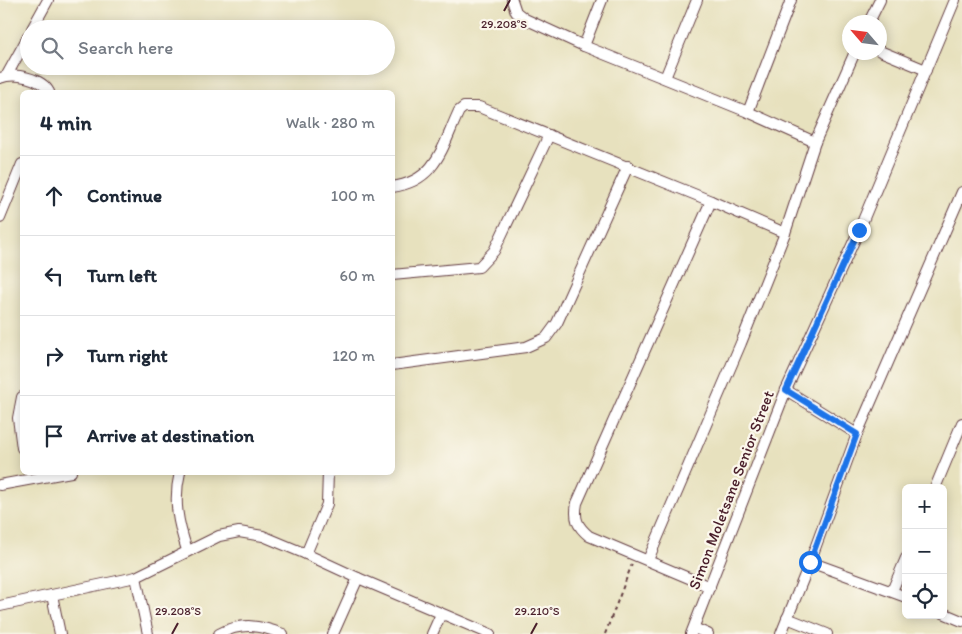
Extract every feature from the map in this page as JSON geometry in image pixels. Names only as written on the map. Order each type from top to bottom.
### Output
[{"type":"street","points":[[37,20],[48,0]]},
{"type":"street","points":[[512,0],[516,12],[525,19],[584,46],[748,112],[815,142]]},
{"type":"street","points":[[584,46],[602,0]]},
{"type":"street","points":[[665,78],[697,0]]},
{"type":"street","points":[[748,112],[791,0]]},
{"type":"street","points":[[872,15],[880,0]]},
{"type":"street","name":"Simon Moletsane Senior Street","points":[[692,631],[786,390],[859,230],[956,0]]},
{"type":"street","points":[[4,76],[20,50]]},
{"type":"street","points":[[887,54],[926,70]]},
{"type":"street","points":[[648,560],[741,344],[785,233],[815,142],[851,60]]},
{"type":"street","points":[[4,76],[15,75],[40,83],[48,90]]},
{"type":"street","points":[[395,186],[421,179],[430,171],[459,111],[464,107],[479,106],[628,166],[785,233]]},
{"type":"street","points":[[395,275],[479,267],[494,251],[549,135]]},
{"type":"street","points":[[395,364],[526,347],[546,338],[557,323],[628,166]]},
{"type":"street","points":[[0,218],[20,169]]},
{"type":"street","points":[[781,634],[810,562],[857,434],[962,192]]},
{"type":"street","points":[[710,587],[589,536],[577,524],[575,514],[577,504],[712,201]]},
{"type":"street","points":[[786,390],[857,434]]},
{"type":"street","points":[[20,408],[18,418],[20,433]]},
{"type":"street","points":[[937,484],[962,423]]},
{"type":"street","points":[[179,475],[176,516],[186,550]]},
{"type":"street","points":[[306,554],[327,504],[328,475]]},
{"type":"street","points":[[0,485],[29,476]]},
{"type":"street","points":[[0,606],[136,578],[186,550],[220,536],[239,532],[263,536],[490,634]]},
{"type":"street","points":[[810,562],[902,595]]},
{"type":"street","points":[[892,591],[902,567]]},
{"type":"street","points":[[136,578],[148,634]]},
{"type":"street","points":[[333,634],[358,578]]},
{"type":"street","points":[[52,595],[60,634]]},
{"type":"street","points":[[432,634],[441,614]]},
{"type":"street","points":[[947,615],[962,621]]},
{"type":"street","points":[[787,618],[827,634]]},
{"type":"street","points":[[219,634],[241,625],[253,625],[283,634]]},
{"type":"street","points":[[692,631],[708,634]]},
{"type":"path","points":[[605,634],[635,556]]},
{"type":"route","points":[[810,562],[857,434],[786,390],[859,230]]}]
